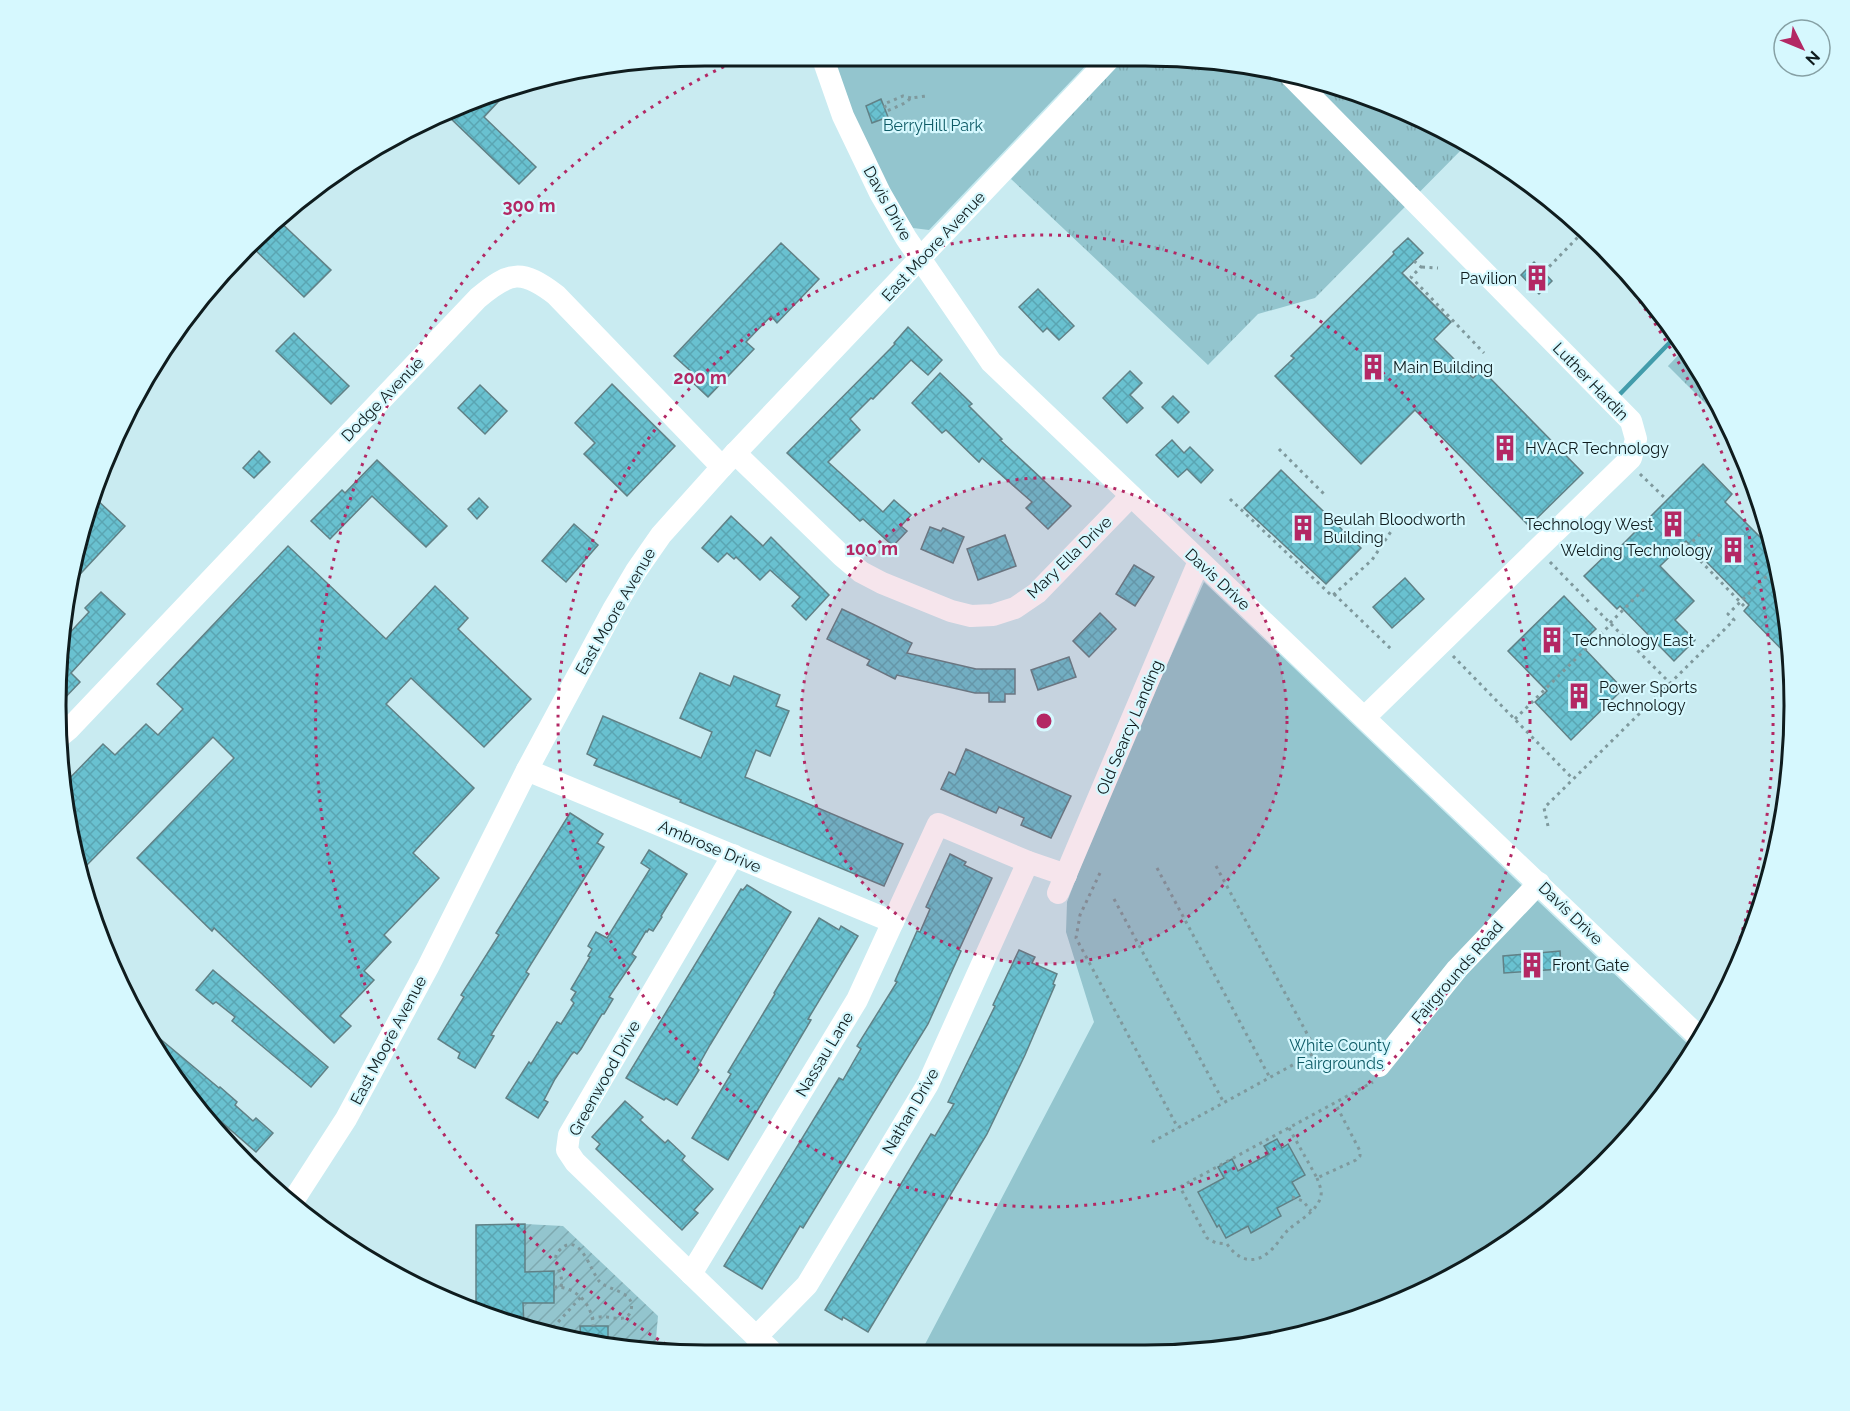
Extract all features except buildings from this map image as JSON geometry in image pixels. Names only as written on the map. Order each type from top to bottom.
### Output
[{"type":"street","name":"Davis Drive","points":[[826,66],[843,116],[880,193],[906,238],[991,362],[1694,1032]]},
{"type":"street","name":"East Moore Avenue","points":[[296,1196],[357,1099],[428,967],[526,770],[614,608],[661,535],[729,460],[1102,66]]},
{"type":"street","name":"Luther Hardin","points":[[1301,86],[1631,421],[1636,439],[1631,458],[1365,717]]},
{"type":"street","name":"Dodge Avenue","points":[[67,731],[478,298],[497,282],[518,276],[538,281],[556,295],[729,460]]},
{"type":"street","name":"Mary Ella Drive","points":[[729,460],[861,572],[931,603],[971,616],[993,615],[1015,608],[1036,593],[1131,496]]},
{"type":"street","name":"Old Searcy Landing","points":[[1028,862],[1062,884],[1199,561]]},
{"type":"street","name":"Ambrose Drive","points":[[526,770],[893,922]]},
{"type":"street","name":"Nassau Lane","points":[[691,1274],[857,1000],[938,824],[1028,862]]},
{"type":"street","name":"Greenwood Drive","points":[[733,855],[569,1134],[567,1150],[575,1162],[763,1343]]},
{"type":"street","name":"Nathan Drive","points":[[763,1343],[807,1285],[928,1084],[1028,862]]},
{"type":"street","name":"Fairgrounds Road","points":[[1376,1074],[1456,969],[1539,882]]},
{"type":"path","points":[[911,98],[886,111],[883,104],[903,96],[911,98],[926,96]]},
{"type":"path","points":[[1544,272],[1579,237]]},
{"type":"path","points":[[1414,261],[1421,267],[1438,268]]},
{"type":"path","points":[[1421,267],[1411,277],[1484,352]]},
{"type":"path","points":[[1279,449],[1324,494]]},
{"type":"path","points":[[1638,472],[1667,500]]},
{"type":"path","points":[[1230,499],[1391,649]]},
{"type":"path","points":[[1334,594],[1372,560],[1392,530]]},
{"type":"path","points":[[1700,534],[1687,547],[1744,606]]},
{"type":"path","points":[[1548,560],[1589,602]]},
{"type":"path","points":[[1548,826],[1544,808],[1734,620],[1728,614],[1770,573]]},
{"type":"path","points":[[1515,719],[1644,589]]},
{"type":"path","points":[[1595,608],[1670,683]]},
{"type":"path","points":[[1452,654],[1573,778]]},
{"type":"path","points":[[1152,1142],[1319,1051],[1216,866]]},
{"type":"path","points":[[1157,868],[1270,1078]]},
{"type":"path","points":[[1100,873],[1080,915],[1076,938],[1178,1128]]},
{"type":"path","points":[[1114,899],[1224,1103]]},
{"type":"path","points":[[1289,1128],[1317,1178],[1321,1195],[1311,1211],[1288,1230],[1271,1251],[1264,1256],[1250,1260],[1243,1259],[1227,1244],[1216,1243],[1207,1238],[1180,1187],[1335,1103],[1376,1074]]},
{"type":"path","points":[[1317,1178],[1360,1156],[1360,1150],[1335,1103]]},
{"type":"path","points":[[1292,1197],[1303,1201],[1311,1211]]},
{"type":"path","points":[[561,1287],[562,1274],[555,1258],[561,1249],[574,1246],[585,1256],[598,1281],[622,1292],[631,1303],[630,1312],[625,1317],[593,1318]]},
{"type":"path","points":[[554,1287],[572,1291],[581,1297],[589,1306],[593,1326]]},
{"type":"path","points":[[554,1326],[581,1297]]},
{"type":"green space","name":"BerryHill Park","points":[[836,66],[1085,66],[929,230],[913,228],[880,175],[849,105]]},
{"type":"green space","points":[[1118,66],[1186,67],[1228,71],[1310,88],[1389,115],[1461,150],[1315,298],[1258,314],[1208,365],[1011,179]]},
{"type":"green space","points":[[1679,355],[1710,408],[1668,366]]},
{"type":"green space","name":"White County Fairgrounds","points":[[1204,582],[1687,1043],[1652,1095],[1625,1127],[1597,1158],[1566,1186],[1500,1237],[1427,1279],[1389,1296],[1310,1323],[1228,1340],[1144,1345],[925,1345],[1094,1022],[1066,932],[1067,902],[1106,801]]},
{"type":"green space","points":[[525,1224],[563,1226],[658,1316],[656,1343],[608,1338],[608,1327],[581,1326],[581,1333],[524,1318],[523,1303],[553,1303],[554,1271],[525,1272]]},
{"type":"waterway","points":[[1620,394],[1670,342]]},
{"type":"place","name":"Pavilion","points":[[1537,278]]},
{"type":"place","name":"Main Building","points":[[1373,367]]},
{"type":"place","name":"HVACR Technology","points":[[1505,448]]},
{"type":"place","name":"Technology West","points":[[1673,524]]},
{"type":"place","name":"Beulah Bloodworth Building","points":[[1303,528]]},
{"type":"place","name":"Welding Technology","points":[[1733,550]]},
{"type":"place","name":"Technology East","points":[[1552,640]]},
{"type":"place","name":"Power Sports Technology","points":[[1579,696]]},
{"type":"place","name":"Front Gate","points":[[1532,965]]}]
